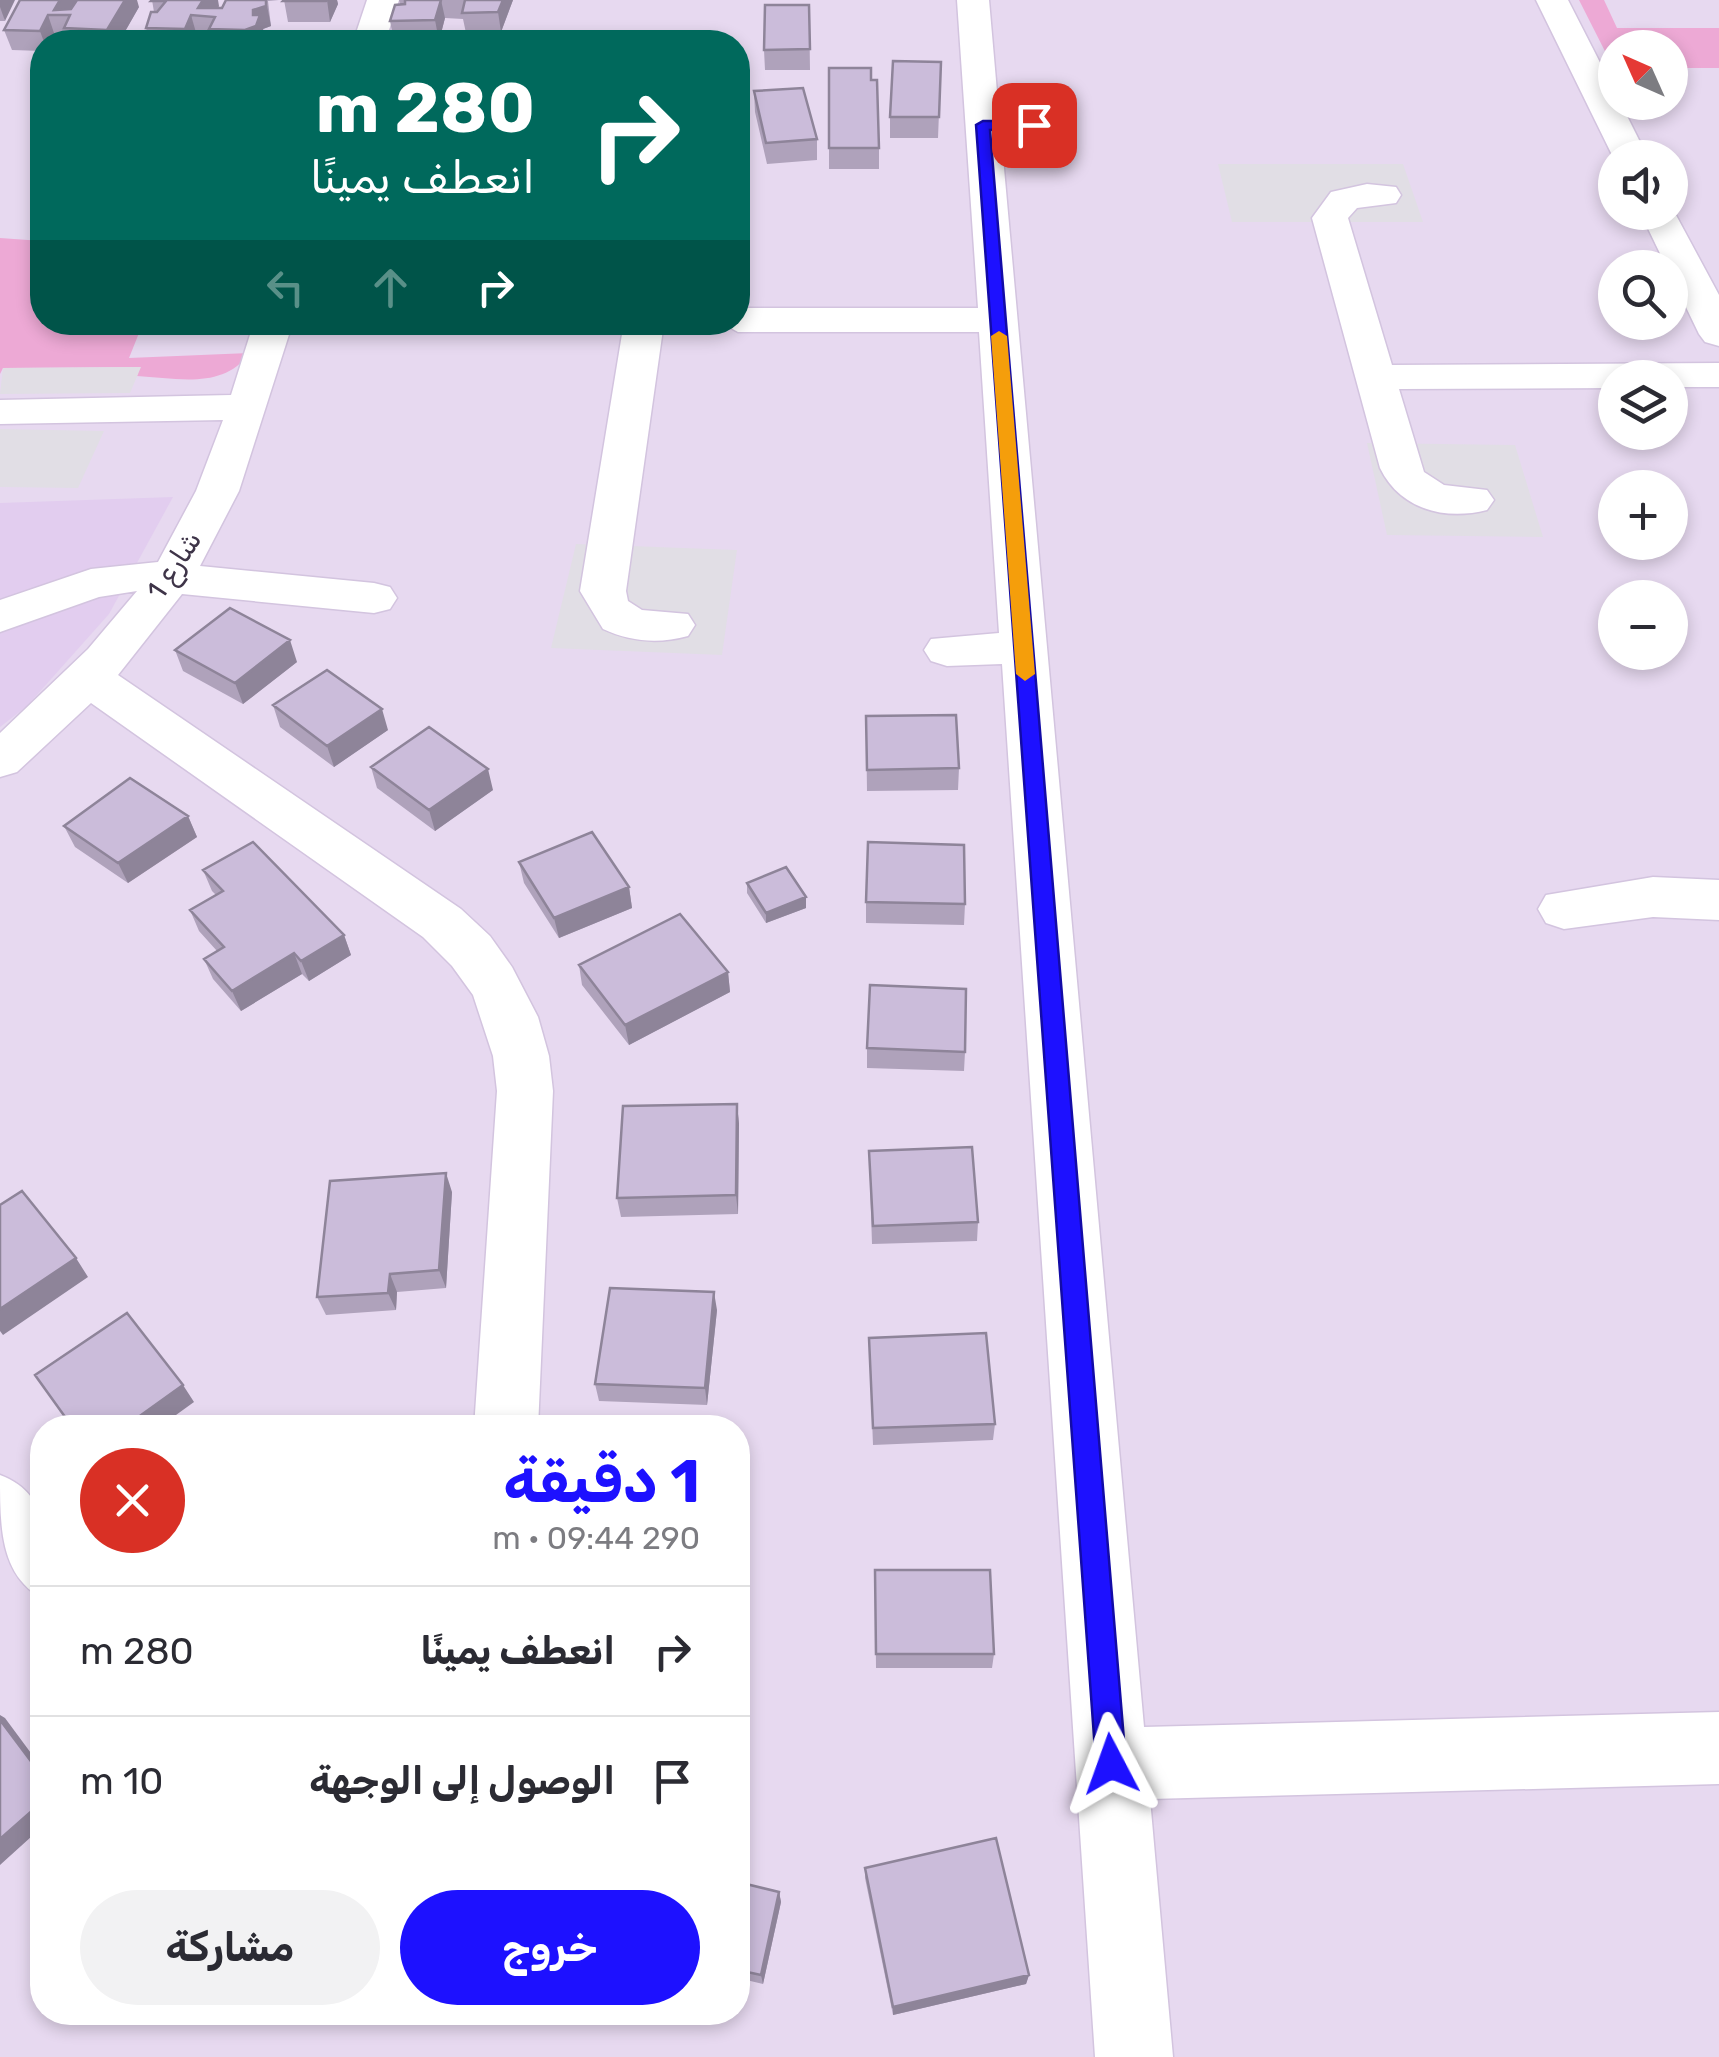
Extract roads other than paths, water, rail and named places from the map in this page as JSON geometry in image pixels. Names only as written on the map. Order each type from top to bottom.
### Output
[{"type":"street","points":[[373,30],[383,0]]},
{"type":"street","points":[[973,0],[1009,125],[998,320],[1134,2057]]},
{"type":"street","points":[[1552,0],[1622,140]]},
{"type":"street","points":[[1383,195],[1338,202],[1330,218],[1375,377],[1404,476],[1432,496],[1472,500]]},
{"type":"street","points":[[1667,230],[1719,334]]},
{"type":"street","points":[[750,320],[998,320]]},
{"type":"street","name":"شارع 1","points":[[0,760],[90,679],[192,543],[219,487],[270,335]]},
{"type":"street","points":[[642,335],[604,600],[628,622],[672,625]]},
{"type":"street","points":[[1375,377],[1719,374]]},
{"type":"street","points":[[0,412],[246,407]]},
{"type":"street","points":[[0,617],[91,584],[171,575],[374,598]]},
{"type":"street","points":[[947,650],[1024,648]]},
{"type":"street","points":[[90,679],[442,923],[471,951],[493,982],[510,1017],[524,1091],[507,1415]]},
{"type":"street","points":[[1564,909],[1653,897],[1719,900]]},
{"type":"street","points":[[0,1506],[30,1548]]},
{"type":"street","points":[[1111,1764],[1719,1748]]}]
